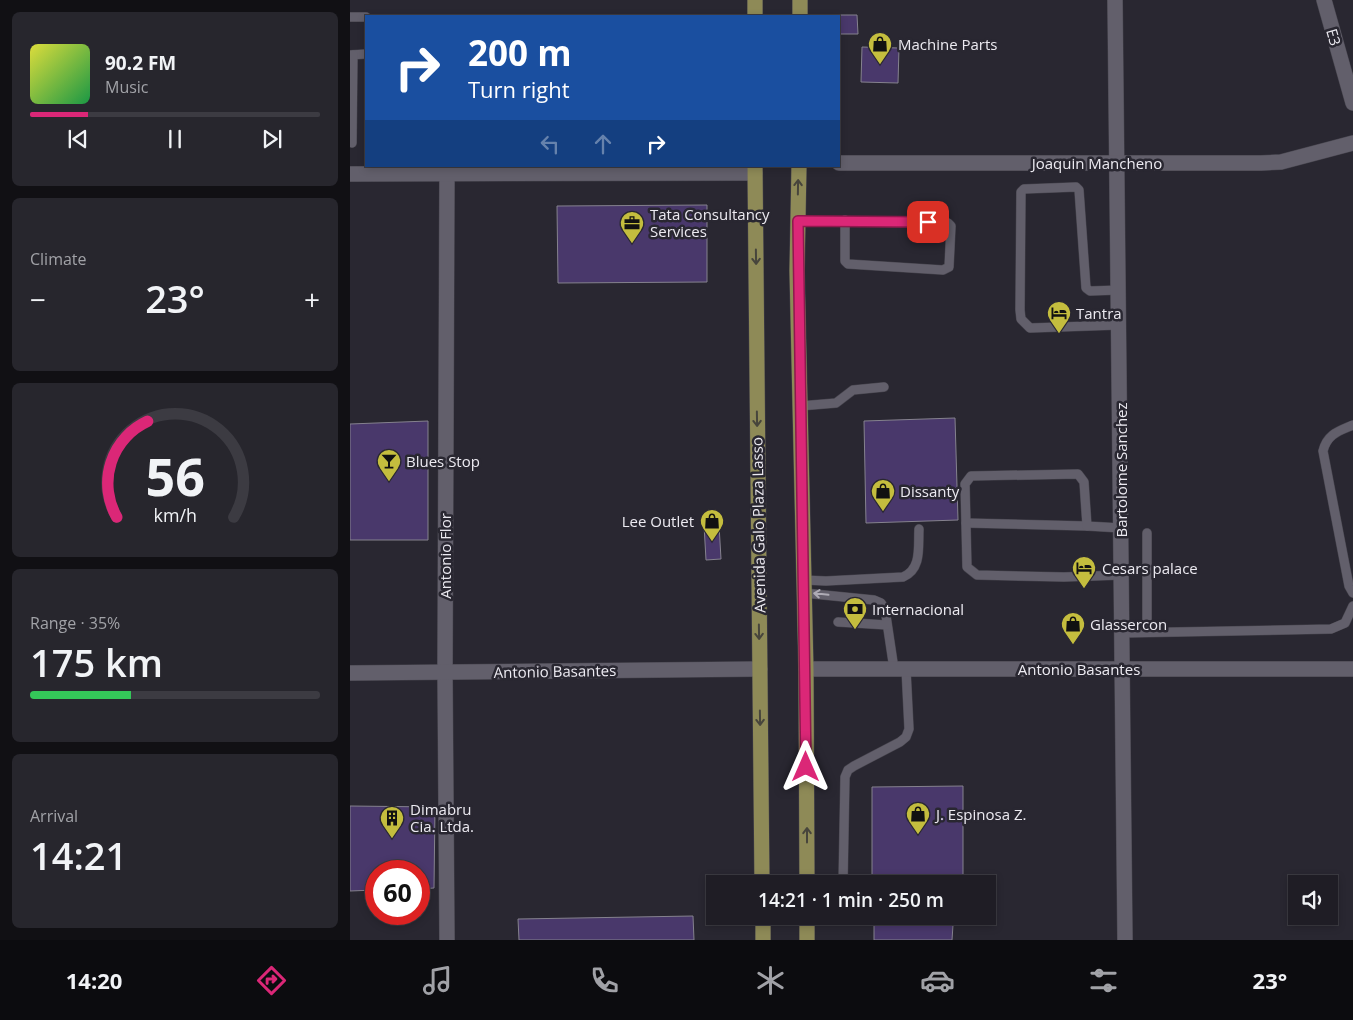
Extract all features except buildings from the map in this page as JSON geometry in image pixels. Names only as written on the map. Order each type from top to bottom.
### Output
[{"type":"main road","points":[[755,0],[755,15]]},
{"type":"main road","points":[[800,0],[800,15]]},
{"type":"main road","points":[[798,167],[800,406],[806,669],[807,875]]},
{"type":"main road","name":"Avenida Galo Plaza Lasso","points":[[755,170],[762,875]]},
{"type":"main road","points":[[763,925],[763,940]]},
{"type":"main road","points":[[807,925],[807,940]]},
{"type":"street","name":"Bartolome Sanchez","points":[[1115,0],[1125,940]]},
{"type":"street","name":"E3","points":[[1324,0],[1353,102]]},
{"type":"street","name":"Joaquin Mancheno","points":[[840,163],[1281,162],[1353,143]]},
{"type":"street","points":[[350,174],[506,169],[755,170]]},
{"type":"street","name":"Antonio Flor","points":[[447,172],[445,672],[447,940]]},
{"type":"street","name":"Antonio Basantes","points":[[350,673],[760,669]]},
{"type":"street","name":"Antonio Basantes","points":[[806,669],[1353,669]]},
{"type":"lane","points":[[350,17],[365,17]]},
{"type":"lane","points":[[352,143],[351,55],[365,54]]},
{"type":"lane","points":[[1119,290],[1090,291],[1086,288],[1079,190],[1076,187],[1028,187],[1021,192],[1019,297],[1021,319],[1030,328],[1119,325]]},
{"type":"lane","points":[[798,221],[845,220],[948,223],[951,226],[949,267],[943,270],[848,264],[845,261],[845,220]]},
{"type":"lane","points":[[800,406],[836,403],[853,390],[884,387]]},
{"type":"lane","points":[[1353,425],[1331,435],[1325,443],[1324,451],[1349,586],[1353,594]]},
{"type":"lane","points":[[1087,526],[1084,482],[1078,474],[971,476],[964,484],[967,567],[976,575],[1064,577],[1122,575]]},
{"type":"lane","points":[[966,523],[1121,528]]},
{"type":"lane","points":[[804,586],[826,581],[894,577],[910,574],[916,568],[919,530]]},
{"type":"lane","points":[[1146,533],[1147,632]]},
{"type":"lane","points":[[804,586],[874,600],[885,608],[887,625],[900,669],[908,729],[906,737],[854,766],[848,770],[845,777],[843,875]]},
{"type":"lane","points":[[1122,633],[1331,629],[1344,623],[1353,606]]},
{"type":"lane","points":[[838,622],[887,625]]},
{"type":"place","name":"Machine Parts","points":[[880,65]]},
{"type":"place","name":"Tata Consultancy Services","points":[[632,244]]},
{"type":"place","name":"Tantra","points":[[1059,334]]},
{"type":"place","name":"Blues Stop","points":[[389,482]]},
{"type":"place","name":"Dissanty","points":[[883,512]]},
{"type":"place","name":"Lee Outlet","points":[[712,542]]},
{"type":"place","name":"Cesars palace","points":[[1084,589]]},
{"type":"place","name":"Internacional","points":[[855,630]]},
{"type":"place","name":"Glassercon","points":[[1073,645]]},
{"type":"place","name":"J. Espinosa Z.","points":[[918,835]]},
{"type":"place","name":"Dimabru Cia. Ltda.","points":[[392,839]]},
{"type":"route","points":[[806,767],[806,669],[797,271],[798,221],[928,222]]}]
